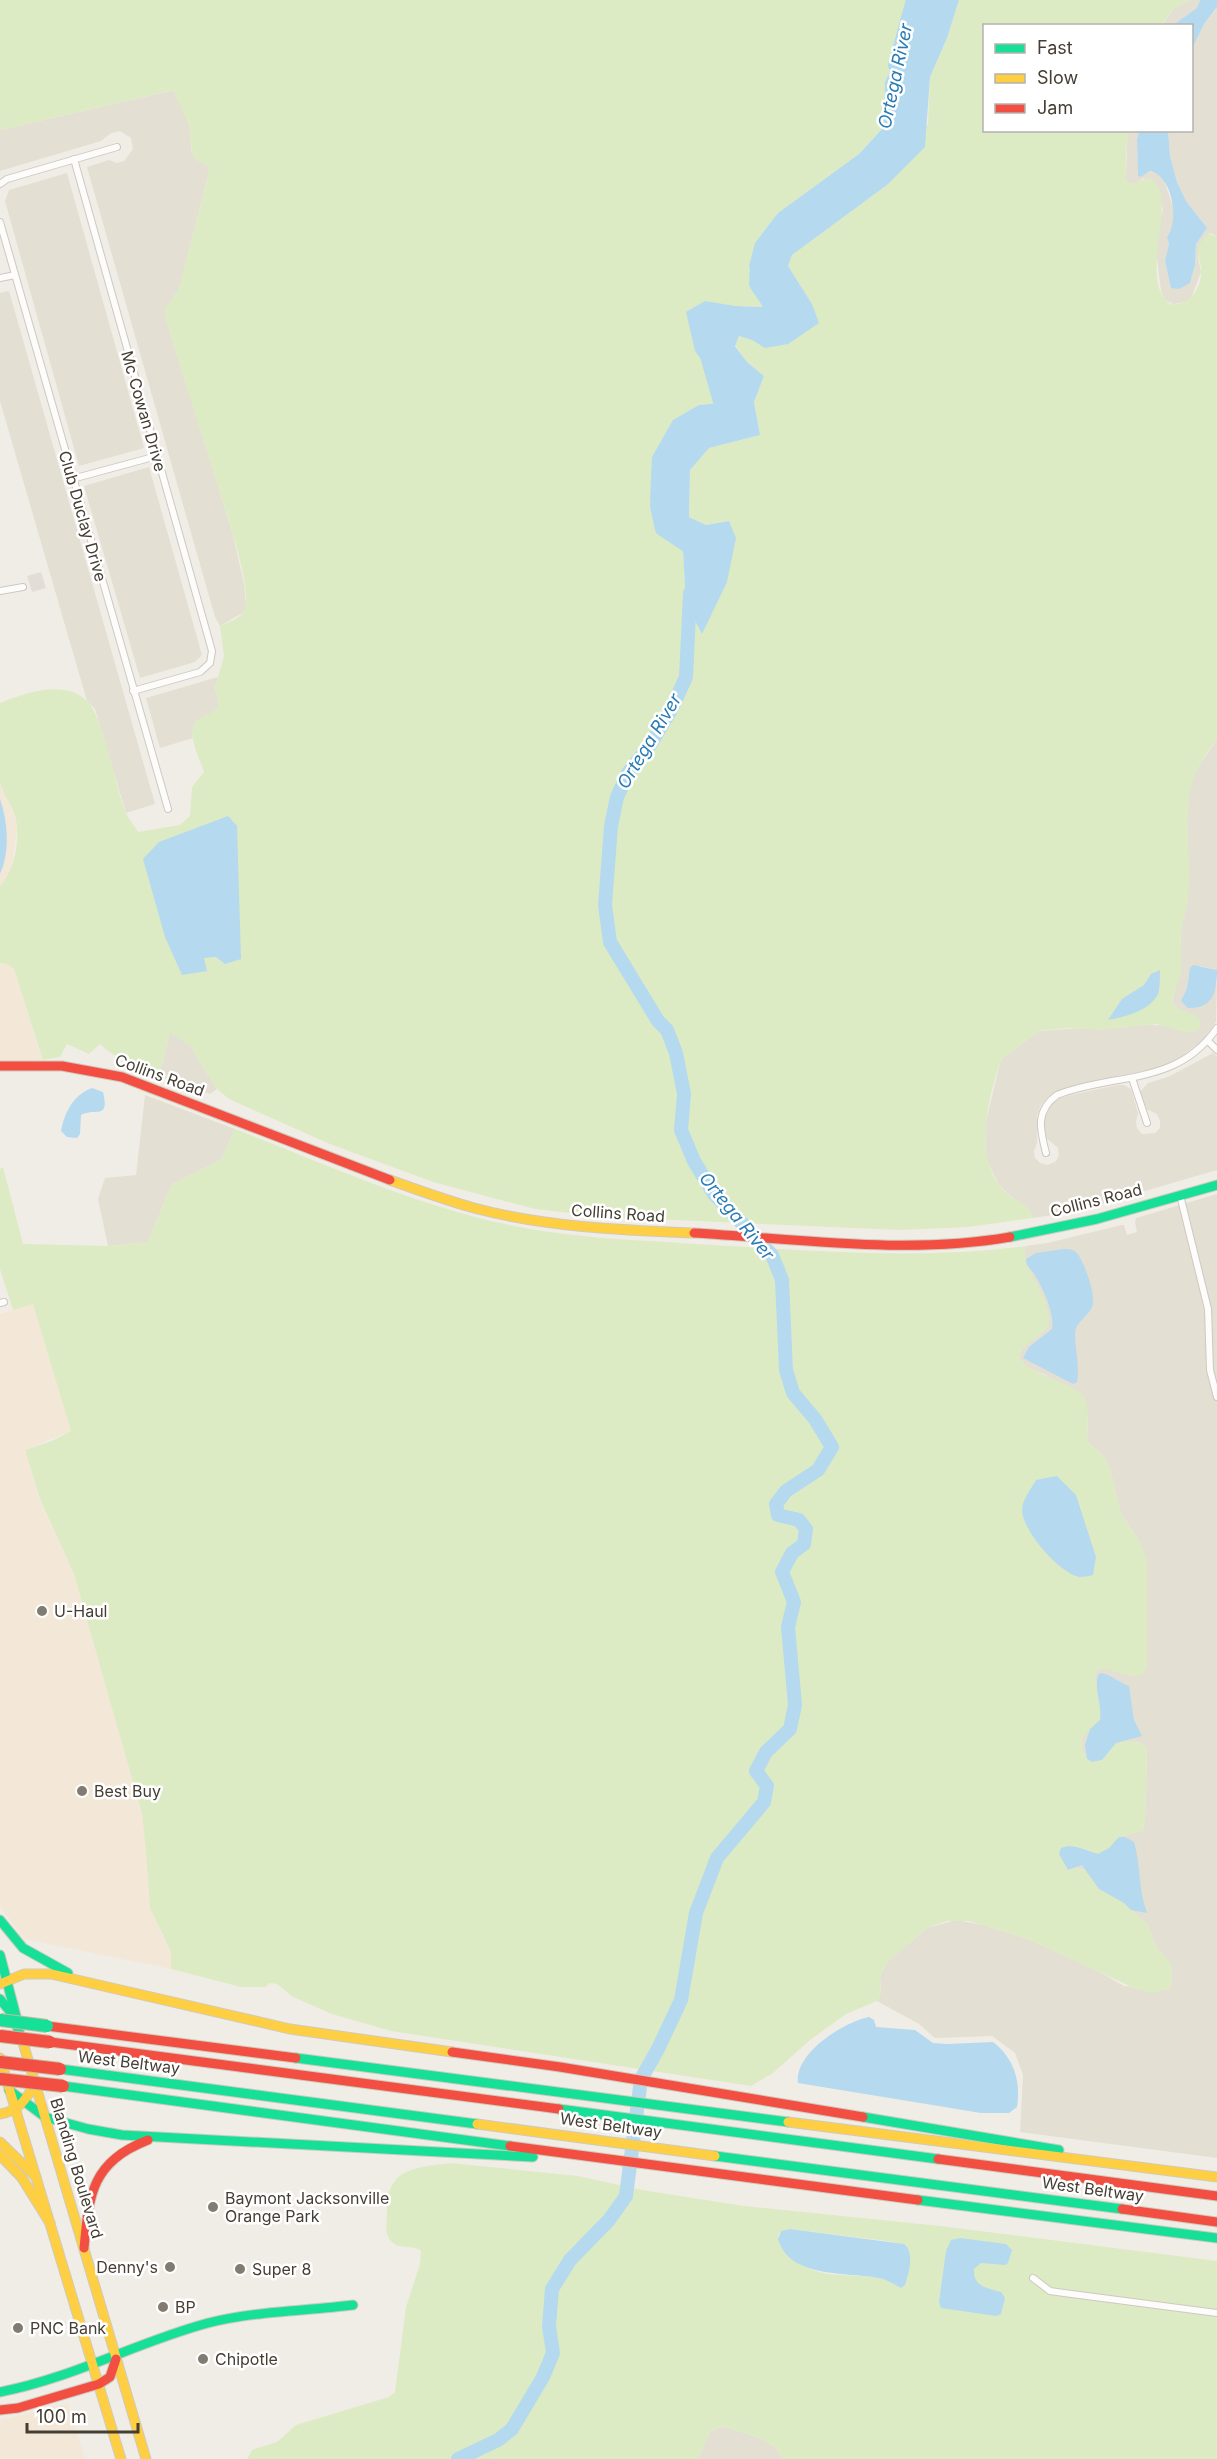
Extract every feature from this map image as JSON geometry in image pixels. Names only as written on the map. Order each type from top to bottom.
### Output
[{"type":"main road","name":"Collins Road","points":[[0,1073],[37,1064]]},
{"type":"main road","name":"Collins Road","points":[[0,1066],[37,1064],[75,1066],[128,1078],[402,1185],[488,1212],[574,1227],[911,1244],[975,1242],[1092,1220],[1217,1185]]},
{"type":"main road","points":[[0,1920],[10,1935],[25,1949],[80,1979]]},
{"type":"main road","name":"Blanding Boulevard","points":[[0,1955],[4,1982],[146,2459]]},
{"type":"main road","points":[[4,1982],[16,1975],[38,1972],[80,1979],[290,2029],[560,2067],[1146,2167]]},
{"type":"main road","points":[[0,1999],[12,2014],[21,2037]]},
{"type":"main road","points":[[0,2020],[963,2146],[1217,2176]]},
{"type":"main road","name":"West Beltway","points":[[0,2036],[1217,2196]]},
{"type":"main road","points":[[0,2060],[9,2090],[20,2106],[36,2177],[122,2459]]},
{"type":"main road","name":"West Beltway","points":[[0,2060],[1217,2222]]},
{"type":"main road","points":[[0,2079],[417,2133],[612,2162],[1217,2238]]},
{"type":"main road","points":[[0,2114],[20,2106],[35,2082]]},
{"type":"main road","points":[[20,2106],[45,2117],[106,2133],[154,2138],[301,2143],[612,2162]]},
{"type":"main road","points":[[84,2248],[89,2200],[99,2176],[118,2154],[154,2138]]},
{"type":"main road","points":[[0,2142],[36,2177]]},
{"type":"main road","points":[[0,2156],[18,2173],[31,2190],[50,2223]]},
{"type":"main road","points":[[116,2356],[116,2366],[110,2377],[99,2384],[1,2410],[0,2394],[93,2365],[153,2340],[208,2323],[238,2317],[314,2311],[353,2305]]},
{"type":"street","points":[[0,184],[7,179],[117,147]]},
{"type":"street","name":"Mc Cowan Drive","points":[[74,159],[211,646],[210,663],[200,672],[133,691]]},
{"type":"street","name":"Club Duclay Drive","points":[[0,222],[168,809]]},
{"type":"street","points":[[0,278],[15,275]]},
{"type":"street","points":[[72,479],[157,456]]},
{"type":"street","points":[[0,591],[23,587]]},
{"type":"street","points":[[1046,1153],[1040,1118],[1049,1101],[1065,1092],[1168,1069],[1194,1054],[1208,1041],[1217,1028]]},
{"type":"street","points":[[1208,1041],[1217,1050]]},
{"type":"street","points":[[1132,1078],[1148,1123]]},
{"type":"street","points":[[1180,1195],[1206,1299],[1210,1370],[1217,1397]]},
{"type":"street","points":[[1033,2278],[1050,2291],[1064,2294],[1217,2313]]},
{"type":"shaded area","points":[[1190,0],[1200,0],[1197,8],[1174,24],[1163,24],[1173,9]]},
{"type":"shaded area","points":[[1217,8],[1217,236],[1210,233],[1203,239],[1198,258],[1201,272],[1192,296],[1186,302],[1173,304],[1165,300],[1161,291],[1157,259],[1157,239],[1163,208],[1144,178],[1136,184],[1126,181],[1127,140],[1129,132],[1139,132],[1138,175],[1148,171],[1160,175],[1164,180],[1173,207],[1174,225],[1167,237],[1169,244],[1165,261],[1171,288],[1190,283],[1195,265],[1196,244],[1207,228],[1186,201],[1177,182],[1170,156],[1168,132],[1193,132],[1193,47],[1204,24]]},
{"type":"shaded area","points":[[174,90],[189,125],[192,154],[208,166],[209,173],[179,289],[165,310],[232,531],[244,584],[246,606],[244,612],[220,626],[215,617],[87,167],[109,160],[117,163],[124,161],[133,149],[131,138],[120,131],[111,133],[101,141],[0,171],[0,130]]},
{"type":"shaded area","points":[[67,173],[144,448],[79,466],[5,201],[9,190]]},
{"type":"shaded area","points":[[9,291],[155,804],[126,813],[95,709],[87,701],[0,401],[0,293]]},
{"type":"shaded area","points":[[149,467],[202,655],[195,662],[140,678],[84,486]]},
{"type":"shaded area","points":[[41,572],[46,588],[32,592],[27,576]]},
{"type":"shaded area","points":[[218,677],[215,687],[219,706],[212,714],[198,720],[192,733],[193,738],[160,748],[146,698]]},
{"type":"shaded area","points":[[1217,739],[1217,970],[1200,966],[1189,974],[1187,988],[1181,1001],[1210,1001],[1217,984],[1216,1022],[1203,1040],[1174,1062],[1147,1072],[1074,1086],[1049,1096],[1041,1105],[1037,1115],[1037,1143],[1034,1151],[1035,1158],[1047,1165],[1055,1162],[1059,1156],[1058,1148],[1045,1137],[1043,1127],[1048,1108],[1054,1101],[1062,1097],[1117,1085],[1124,1085],[1131,1089],[1138,1113],[1137,1128],[1142,1134],[1155,1133],[1160,1128],[1160,1121],[1157,1114],[1146,1109],[1140,1092],[1148,1083],[1168,1077],[1213,1053],[1217,1056],[1217,1170],[1073,1212],[1033,1218],[1030,1211],[998,1183],[986,1159],[985,1125],[1001,1059],[1039,1031],[1142,1024],[1168,1026],[1177,1008],[1172,1002],[1181,964],[1181,933],[1188,863],[1189,794],[1195,771]]},
{"type":"shaded area","points":[[0,781],[17,828],[13,860],[0,886]]},
{"type":"shaded area","points":[[0,963],[8,964],[14,969],[43,1060],[0,1063]]},
{"type":"shaded area","points":[[170,1031],[190,1046],[217,1089],[210,1094],[159,1076]]},
{"type":"shaded area","points":[[145,1095],[235,1129],[221,1160],[172,1184],[148,1242],[108,1246],[98,1199],[105,1178],[136,1175]]},
{"type":"shaded area","points":[[1217,1194],[1217,2158],[1020,2132],[1023,2075],[1015,2053],[992,2036],[935,2038],[919,2024],[877,2001],[881,1993],[880,1976],[887,1962],[927,1928],[956,1920],[983,1925],[1030,1940],[1096,1970],[1124,1986],[1169,1989],[1172,1980],[1170,1963],[1155,1945],[1148,1925],[1124,1903],[1099,1889],[1084,1870],[1076,1868],[1068,1870],[1119,1837],[1143,1830],[1145,1821],[1147,1750],[1143,1744],[1136,1742],[1112,1747],[1102,1760],[1087,1759],[1082,1750],[1081,1739],[1090,1729],[1095,1672],[1100,1668],[1105,1669],[1140,1542],[1121,1514],[1105,1458],[1087,1441],[1088,1415],[1046,1375],[1028,1368],[1020,1360],[1018,1355],[1025,1345],[1026,1263],[1024,1255],[1026,1246],[1122,1225],[1127,1235],[1137,1232],[1136,1218]]},
{"type":"shaded area","points":[[33,1303],[71,1431],[25,1450],[40,1500],[74,1574],[142,1814],[159,1929],[171,1952],[171,1969],[24,1939],[0,1906],[0,1314]]},
{"type":"shaded area","points":[[68,2403],[85,2459],[0,2459],[0,2420]]},
{"type":"shaded area","points":[[723,2426],[760,2438],[775,2447],[782,2459],[698,2459],[710,2432]]},
{"type":"green space","points":[[0,0],[916,0],[910,28],[885,82],[883,128],[859,154],[778,213],[749,266],[760,291],[763,307],[735,306],[722,388],[722,403],[699,405],[660,522],[683,551],[686,603],[729,521],[706,525],[689,517],[690,470],[709,448],[760,435],[754,402],[764,376],[747,362],[735,345],[739,336],[752,340],[765,348],[812,304],[788,266],[792,255],[887,185],[928,124],[930,77],[947,38],[959,0],[1190,0],[1173,9],[1163,24],[983,24],[983,132],[1129,132],[1126,181],[1134,183],[1148,178],[1152,179],[1160,193],[1162,208],[1157,278],[1161,293],[1170,304],[1183,302],[1193,295],[1201,276],[1199,246],[1208,234],[1217,236],[1217,739],[1203,759],[1194,778],[1189,797],[1188,898],[1181,934],[1181,971],[1172,1002],[1177,1008],[1200,1019],[1200,1027],[1194,1032],[1184,1032],[1156,1024],[1102,1030],[1068,1028],[1039,1031],[1001,1059],[987,1112],[985,1131],[989,1166],[997,1182],[1010,1196],[1027,1208],[1033,1218],[968,1227],[901,1230],[605,1217],[535,1209],[433,1182],[330,1144],[229,1099],[217,1089],[190,1046],[170,1032],[159,1076],[120,1058],[100,1044],[89,1054],[67,1044],[60,1057],[43,1060],[14,969],[8,964],[0,963],[0,886],[13,862],[17,843],[17,825],[0,782],[0,703],[21,695],[45,690],[56,689],[78,694],[93,709],[99,722],[126,813],[138,832],[180,825],[190,816],[192,787],[204,772],[194,744],[192,729],[194,723],[219,706],[215,687],[224,656],[220,626],[241,615],[245,609],[246,595],[238,553],[166,319],[165,310],[179,289],[209,173],[208,166],[196,160],[192,154],[189,125],[173,90],[0,130]],"holes":[[[237,826],[216,957],[204,958]]]},
{"type":"green space","points":[[235,1129],[368,1182],[436,1206],[505,1224],[556,1233],[791,1250],[870,1253],[948,1253],[1026,1246],[1025,1256],[1032,1276],[1043,1296],[1049,1317],[1048,1328],[1020,1351],[1020,1360],[1033,1370],[1078,1391],[1085,1397],[1088,1415],[1087,1441],[1105,1458],[1121,1514],[1140,1542],[1147,1560],[1147,1665],[1143,1674],[1137,1676],[1103,1669],[1097,1670],[1100,1720],[1081,1739],[1085,1755],[1092,1762],[1102,1760],[1116,1743],[1128,1741],[1143,1744],[1147,1750],[1143,1831],[1119,1837],[1109,1848],[1098,1854],[1076,1846],[1068,1870],[1076,1868],[1084,1870],[1099,1889],[1124,1903],[1148,1925],[1155,1945],[1170,1962],[1172,1980],[1169,1989],[1152,1993],[1136,1989],[1030,1940],[969,1921],[947,1921],[927,1928],[887,1962],[880,1976],[881,1994],[877,2001],[846,2014],[810,2040],[773,2073],[751,2086],[391,2031],[332,2014],[293,1997],[277,1984],[270,1983],[265,1987],[241,1987],[171,1969],[171,1952],[150,1908],[142,1814],[74,1574],[40,1499],[25,1450],[52,1441],[71,1431],[33,1304],[13,1310],[0,1269],[0,1169],[3,1167],[23,1244],[108,1246],[148,1242],[172,1184],[221,1160]]},
{"type":"green space","points":[[450,2163],[578,2176],[642,2190],[744,2206],[940,2226],[1217,2261],[1217,2459],[782,2459],[775,2447],[760,2438],[723,2426],[710,2432],[698,2459],[247,2459],[252,2450],[277,2442],[296,2425],[389,2397],[395,2392],[406,2307],[420,2264],[421,2251],[394,2244],[387,2235],[388,2199],[391,2187],[404,2173]],"holes":[[[790,2229],[895,2242],[901,2288],[880,2278],[828,2274],[803,2266],[782,2249],[779,2233]]]},
{"type":"water","points":[[916,0],[959,0],[947,38],[930,77],[925,147],[887,185],[792,255],[788,266],[812,304],[819,323],[788,344],[765,348],[752,340],[739,336],[735,346],[747,362],[764,376],[754,402],[760,435],[709,448],[690,470],[689,517],[706,525],[729,521],[736,538],[727,582],[702,634],[686,603],[683,551],[660,522],[650,501],[652,457],[673,420],[699,405],[722,403],[722,388],[695,351],[686,312],[705,301],[735,306],[762,307],[760,291],[749,266],[755,243],[778,213],[859,154],[883,128],[885,82],[910,28]]},
{"type":"water","points":[[1200,0],[1217,0],[1217,7],[1204,24],[1193,47],[1193,24],[1174,24],[1197,8]]},
{"type":"water","points":[[1139,132],[1168,132],[1170,156],[1177,182],[1186,201],[1207,228],[1196,244],[1195,265],[1190,283],[1179,289],[1171,288],[1165,261],[1169,244],[1167,237],[1173,220],[1172,199],[1163,180],[1157,174],[1149,171],[1141,177],[1138,176]]},
{"type":"water","points":[[0,799],[5,817],[7,847],[0,874]]},
{"type":"water","points":[[228,816],[237,826],[241,959],[225,964],[216,957],[204,958],[207,971],[182,975],[165,937],[143,859],[159,842]]},
{"type":"water","points":[[1193,965],[1217,970],[1216,985],[1212,998],[1208,1002],[1203,1006],[1188,1008],[1181,1001],[1187,988],[1190,968]]},
{"type":"water","points":[[1160,970],[1159,992],[1149,1005],[1136,1012],[1108,1020],[1122,999],[1144,985],[1151,974]]},
{"type":"water","points":[[92,1088],[103,1092],[105,1101],[103,1110],[81,1115],[80,1134],[77,1138],[67,1137],[61,1131],[68,1111],[80,1095]]},
{"type":"water","points":[[1064,1249],[1074,1251],[1080,1257],[1093,1295],[1092,1307],[1075,1334],[1078,1376],[1077,1382],[1073,1384],[1023,1358],[1029,1347],[1052,1329],[1050,1309],[1045,1294],[1026,1259],[1036,1253]]},
{"type":"water","points":[[1057,1476],[1076,1495],[1096,1557],[1093,1575],[1079,1577],[1062,1568],[1043,1550],[1024,1518],[1023,1502],[1036,1480]]},
{"type":"water","points":[[1101,1673],[1129,1686],[1134,1720],[1142,1736],[1116,1743],[1102,1760],[1092,1762],[1087,1759],[1085,1745],[1090,1729],[1100,1720],[1097,1681]]},
{"type":"water","points":[[1119,1837],[1125,1837],[1134,1842],[1147,1913],[1131,1910],[1124,1903],[1099,1889],[1082,1865],[1068,1870],[1059,1854],[1061,1848],[1070,1846],[1098,1854],[1109,1848]]},
{"type":"water","points":[[869,2017],[874,2020],[876,2027],[915,2030],[933,2043],[993,2042],[1006,2055],[1017,2079],[1017,2107],[1009,2113],[981,2113],[798,2083],[799,2072],[812,2050],[834,2032]]},
{"type":"water","points":[[790,2229],[904,2244],[910,2258],[905,2285],[901,2288],[879,2278],[821,2271],[794,2261],[784,2252],[778,2239],[781,2231]]},
{"type":"water","points":[[960,2238],[1006,2244],[1012,2250],[1008,2263],[1005,2265],[981,2263],[974,2269],[978,2283],[1001,2292],[1005,2298],[1001,2314],[996,2316],[941,2308],[939,2302],[946,2251],[951,2240]]},
{"type":"waterway","name":"Ortega River","points":[[895,65],[913,0]]},
{"type":"waterway","name":"Ortega River","points":[[757,264],[756,284],[769,303]]},
{"type":"waterway","name":"Ortega River","points":[[707,356],[721,405],[714,418]]},
{"type":"waterway","name":"Ortega River","points":[[657,506],[662,529],[686,545]]},
{"type":"waterway","name":"Ortega River","points":[[458,2459],[498,2440],[512,2429],[543,2377],[553,2353],[549,2326],[552,2289],[570,2260],[609,2220],[626,2196],[641,2079],[681,2000],[696,1913],[717,1858],[764,1802],[767,1786],[756,1771],[766,1752],[790,1729],[795,1705],[788,1627],[794,1602],[782,1572],[792,1553],[804,1544],[806,1529],[799,1520],[778,1515],[776,1504],[786,1491],[818,1470],[832,1447],[815,1419],[793,1393],[786,1370],[782,1280],[772,1255],[714,1194],[694,1161],[681,1130],[684,1094],[676,1053],[667,1030],[658,1021],[610,942],[605,905],[611,826],[617,797],[628,773],[650,745],[672,708],[686,677],[690,593]]},
{"type":"traffic: fast","points":[[1010,1237],[1097,1219],[1217,1185]]},
{"type":"traffic: fast","points":[[0,1920],[23,1948],[68,1973]]},
{"type":"traffic: fast","points":[[0,1955],[16,2016]]},
{"type":"traffic: fast","points":[[0,1999],[12,2014],[21,2037]]},
{"type":"traffic: fast","points":[[0,2020],[47,2026]]},
{"type":"traffic: fast","points":[[296,2058],[788,2122]]},
{"type":"traffic: fast","points":[[60,2069],[477,2124]]},
{"type":"traffic: fast","points":[[63,2086],[510,2146]]},
{"type":"traffic: fast","points":[[9,2090],[45,2117],[88,2129],[122,2135],[533,2157]]},
{"type":"traffic: fast","points":[[559,2109],[938,2159]]},
{"type":"traffic: fast","points":[[863,2117],[1059,2150]]},
{"type":"traffic: fast","points":[[715,2156],[1122,2209]]},
{"type":"traffic: fast","points":[[918,2200],[1217,2238]]},
{"type":"traffic: fast","points":[[0,2392],[53,2378],[208,2323],[262,2314],[353,2305]]},
{"type":"traffic: slow","points":[[390,1180],[474,1208],[528,1220],[611,1229],[694,1233]]},
{"type":"traffic: slow","points":[[0,1984],[24,1974],[51,1974],[290,2029],[452,2052]]},
{"type":"traffic: slow","points":[[21,2036],[146,2459]]},
{"type":"traffic: slow","points":[[0,2058],[121,2459]]},
{"type":"traffic: slow","points":[[0,2114],[22,2103],[35,2082]]},
{"type":"traffic: slow","points":[[788,2122],[1217,2177]]},
{"type":"traffic: slow","points":[[477,2124],[715,2156]]},
{"type":"traffic: slow","points":[[0,2142],[36,2177]]},
{"type":"traffic: slow","points":[[0,2155],[22,2178],[50,2223]]},
{"type":"traffic: jam","points":[[0,1066],[62,1066],[122,1077],[390,1180]]},
{"type":"traffic: jam","points":[[694,1233],[892,1245],[932,1245],[1010,1237]]},
{"type":"traffic: jam","points":[[47,2026],[296,2058]]},
{"type":"traffic: jam","points":[[0,2036],[50,2042]]},
{"type":"traffic: jam","points":[[50,2042],[559,2109]]},
{"type":"traffic: jam","points":[[452,2052],[560,2067],[863,2117]]},
{"type":"traffic: jam","points":[[0,2062],[60,2069]]},
{"type":"traffic: jam","points":[[0,2079],[63,2086]]},
{"type":"traffic: jam","points":[[84,2248],[92,2195],[104,2169],[115,2158],[148,2140]]},
{"type":"traffic: jam","points":[[510,2146],[918,2200]]},
{"type":"traffic: jam","points":[[938,2159],[1217,2196]]},
{"type":"traffic: jam","points":[[1122,2209],[1217,2222]]},
{"type":"traffic: jam","points":[[0,2410],[18,2408],[99,2384],[110,2377],[116,2359]]},
{"type":"place","name":"U-Haul","points":[[42,1611]]},
{"type":"place","name":"Best Buy","points":[[82,1791]]},
{"type":"place","name":"Baymont Jacksonville Orange Park","points":[[213,2207]]},
{"type":"place","name":"Denny's","points":[[170,2267]]},
{"type":"place","name":"Super 8","points":[[240,2269]]},
{"type":"place","name":"BP","points":[[163,2307]]},
{"type":"place","name":"PNC Bank","points":[[18,2328]]},
{"type":"place","name":"Chipotle","points":[[203,2359]]}]
